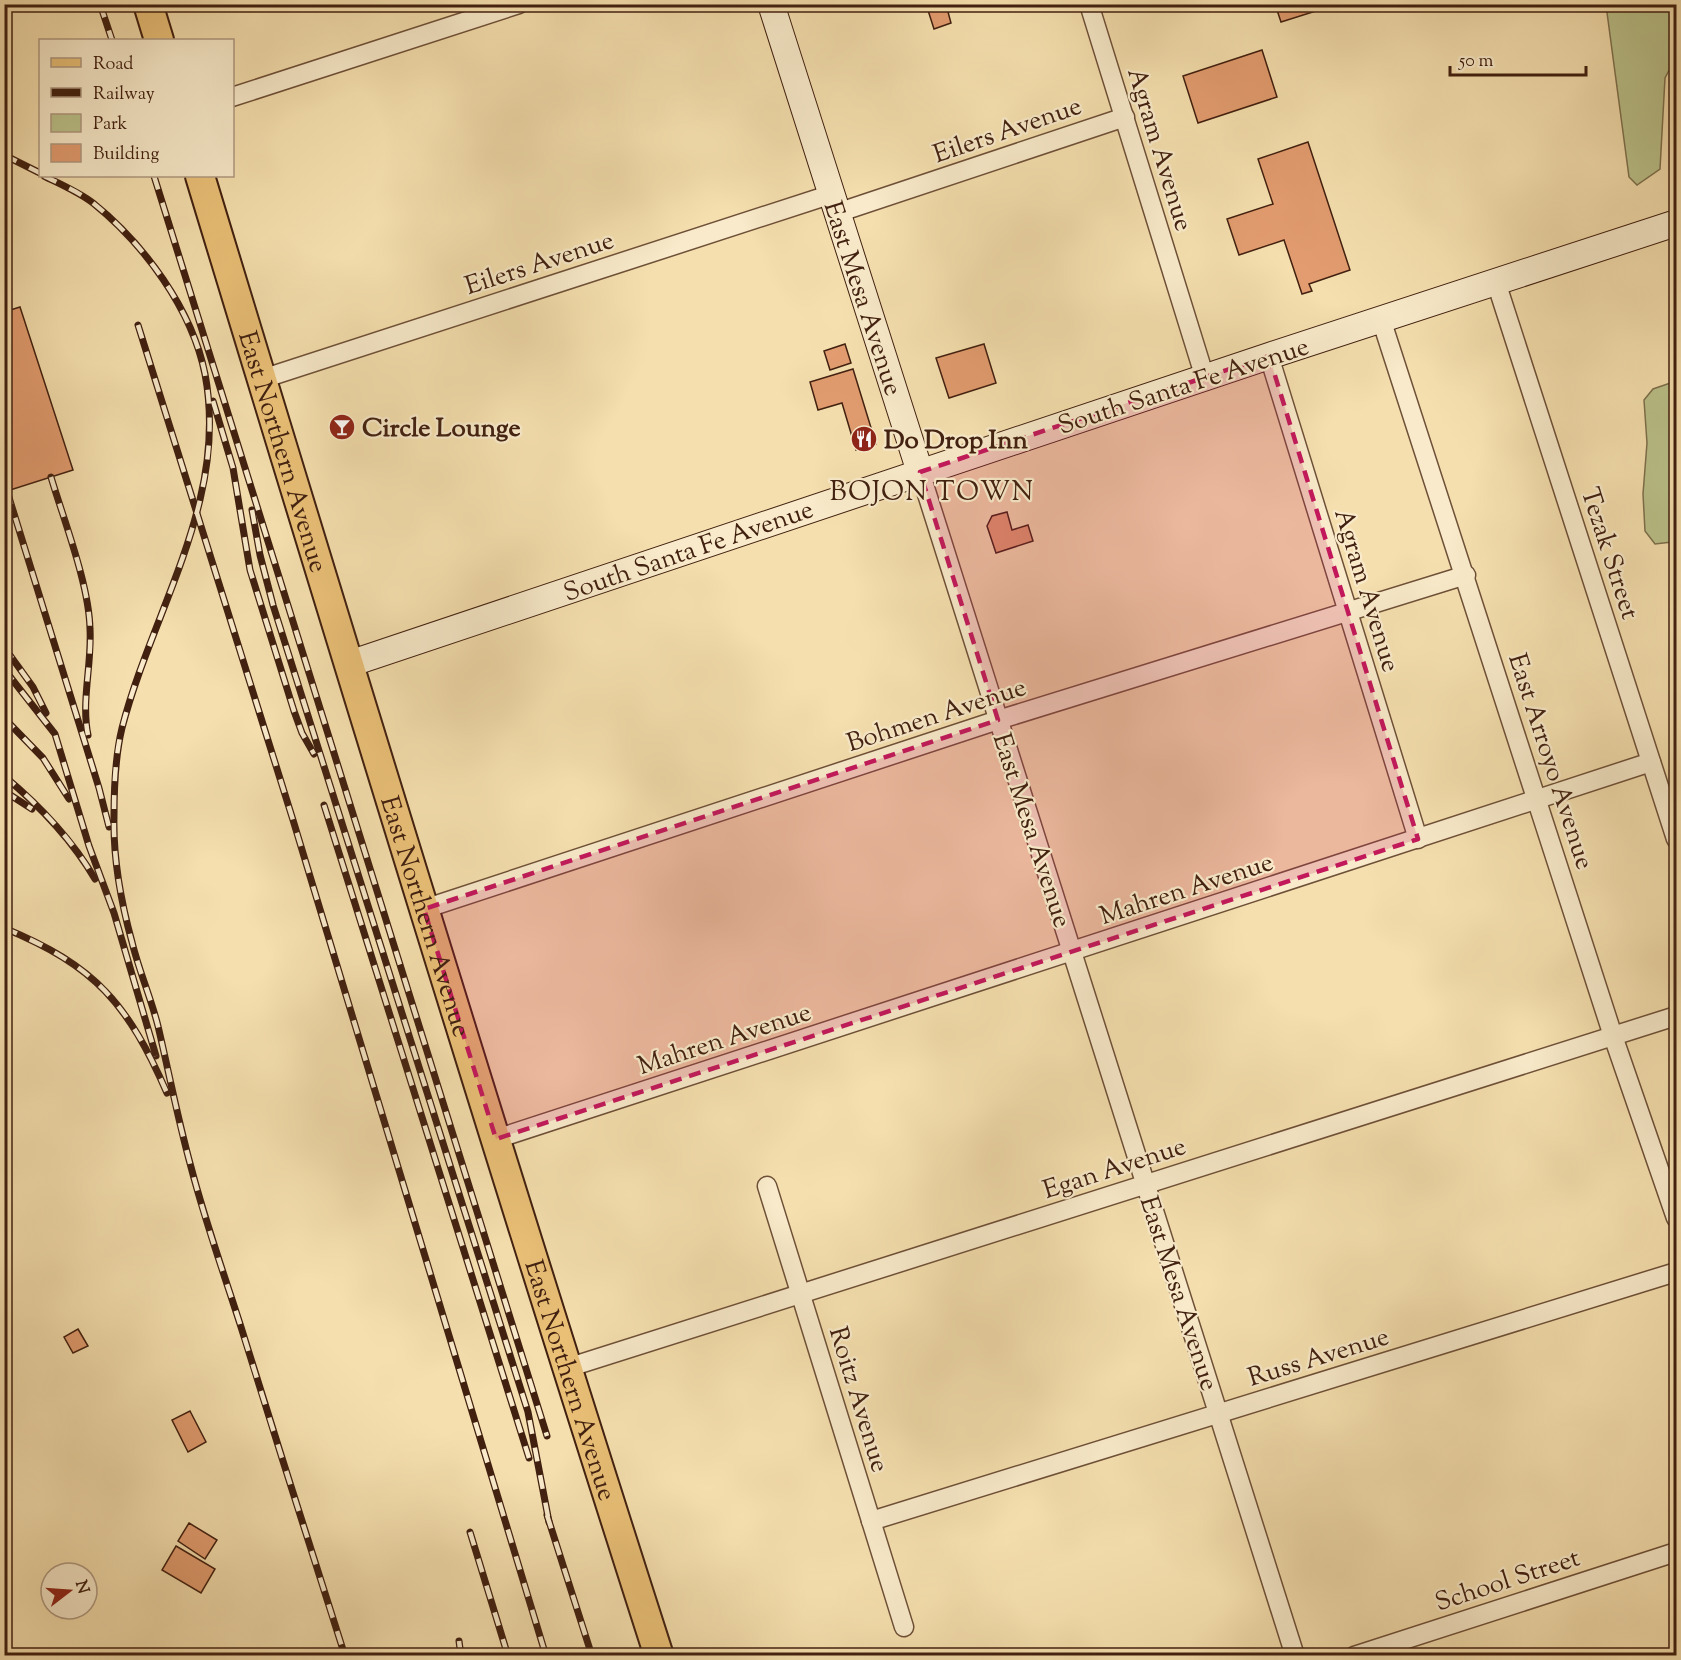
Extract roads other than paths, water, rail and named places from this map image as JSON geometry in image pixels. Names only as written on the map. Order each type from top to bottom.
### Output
[{"type":"main road","points":[[147,4],[159,39]]},
{"type":"main road","name":"East Northern Avenue","points":[[200,177],[424,909],[659,1656]]},
{"type":"street","points":[[234,96],[519,4]]},
{"type":"street","name":"East Mesa Avenue","points":[[771,4],[1295,1656]]},
{"type":"street","name":"Agram Avenue","points":[[1089,4],[1205,378]]},
{"type":"street","name":"Eilers Avenue","points":[[262,379],[1125,117]]},
{"type":"street","name":"South Santa Fe Avenue","points":[[349,664],[1269,356],[1677,223]]},
{"type":"street","name":"Tezak Street","points":[[1496,282],[1677,839]]},
{"type":"street","name":"East Arroyo Avenue","points":[[1381,319],[1466,575],[1613,1036],[1677,1218]]},
{"type":"street","name":"Agram Avenue","points":[[1269,356],[1418,839]]},
{"type":"street","name":"Bohmen Avenue","points":[[424,909],[998,720],[1466,575]]},
{"type":"street","name":"Mahren Avenue","points":[[496,1139],[1652,762]]},
{"type":"street","name":"Egan Avenue","points":[[567,1368],[1677,1016]]},
{"type":"street","name":"Roitz Avenue","points":[[766,1186],[904,1627]]},
{"type":"street","name":"Russ Avenue","points":[[871,1521],[1677,1272]]},
{"type":"street","name":"School Street","points":[[1354,1656],[1677,1552]]},
{"type":"railway","points":[[100,4],[112,39]]},
{"type":"railway","points":[[4,155],[39,172]]},
{"type":"railway","points":[[46,177],[93,203],[112,219],[147,258],[177,302],[199,350],[205,374],[210,421],[206,466],[197,511],[184,555],[135,684],[122,728],[116,761],[114,794],[116,864],[128,927],[158,1026],[196,1187],[345,1656]]},
{"type":"railway","points":[[154,177],[547,1436]]},
{"type":"railway","points":[[138,325],[293,820],[546,1656]]},
{"type":"railway","points":[[213,401],[233,468],[250,570],[294,711],[302,733],[314,754]]},
{"type":"railway","points":[[51,477],[81,573],[89,611],[90,642],[86,696],[88,735]]},
{"type":"railway","points":[[7,491],[109,827]]},
{"type":"railway","points":[[252,510],[260,555],[273,605],[528,1412],[549,1522]]},
{"type":"railway","points":[[4,647],[33,687],[46,713]]},
{"type":"railway","points":[[4,669],[55,734],[89,846],[114,913],[156,1056]]},
{"type":"railway","points":[[4,718],[43,758],[69,799]]},
{"type":"railway","points":[[4,776],[54,823],[76,850],[95,879]]},
{"type":"railway","points":[[4,791],[32,809]]},
{"type":"railway","points":[[324,805],[529,1458]]},
{"type":"railway","points":[[4,928],[63,957],[86,973],[105,991],[123,1012],[138,1035],[167,1093]]},
{"type":"railway","points":[[547,1515],[592,1656]]},
{"type":"railway","points":[[470,1532],[508,1656]]},
{"type":"railway","points":[[459,1641],[461,1656]]},
{"type":"place","name":"Circle Lounge","points":[[342,427]]},
{"type":"place","name":"Do Drop Inn","points":[[864,439]]},
{"type":"district","name":"BOJON TOWN","points":[[932,491]]}]
